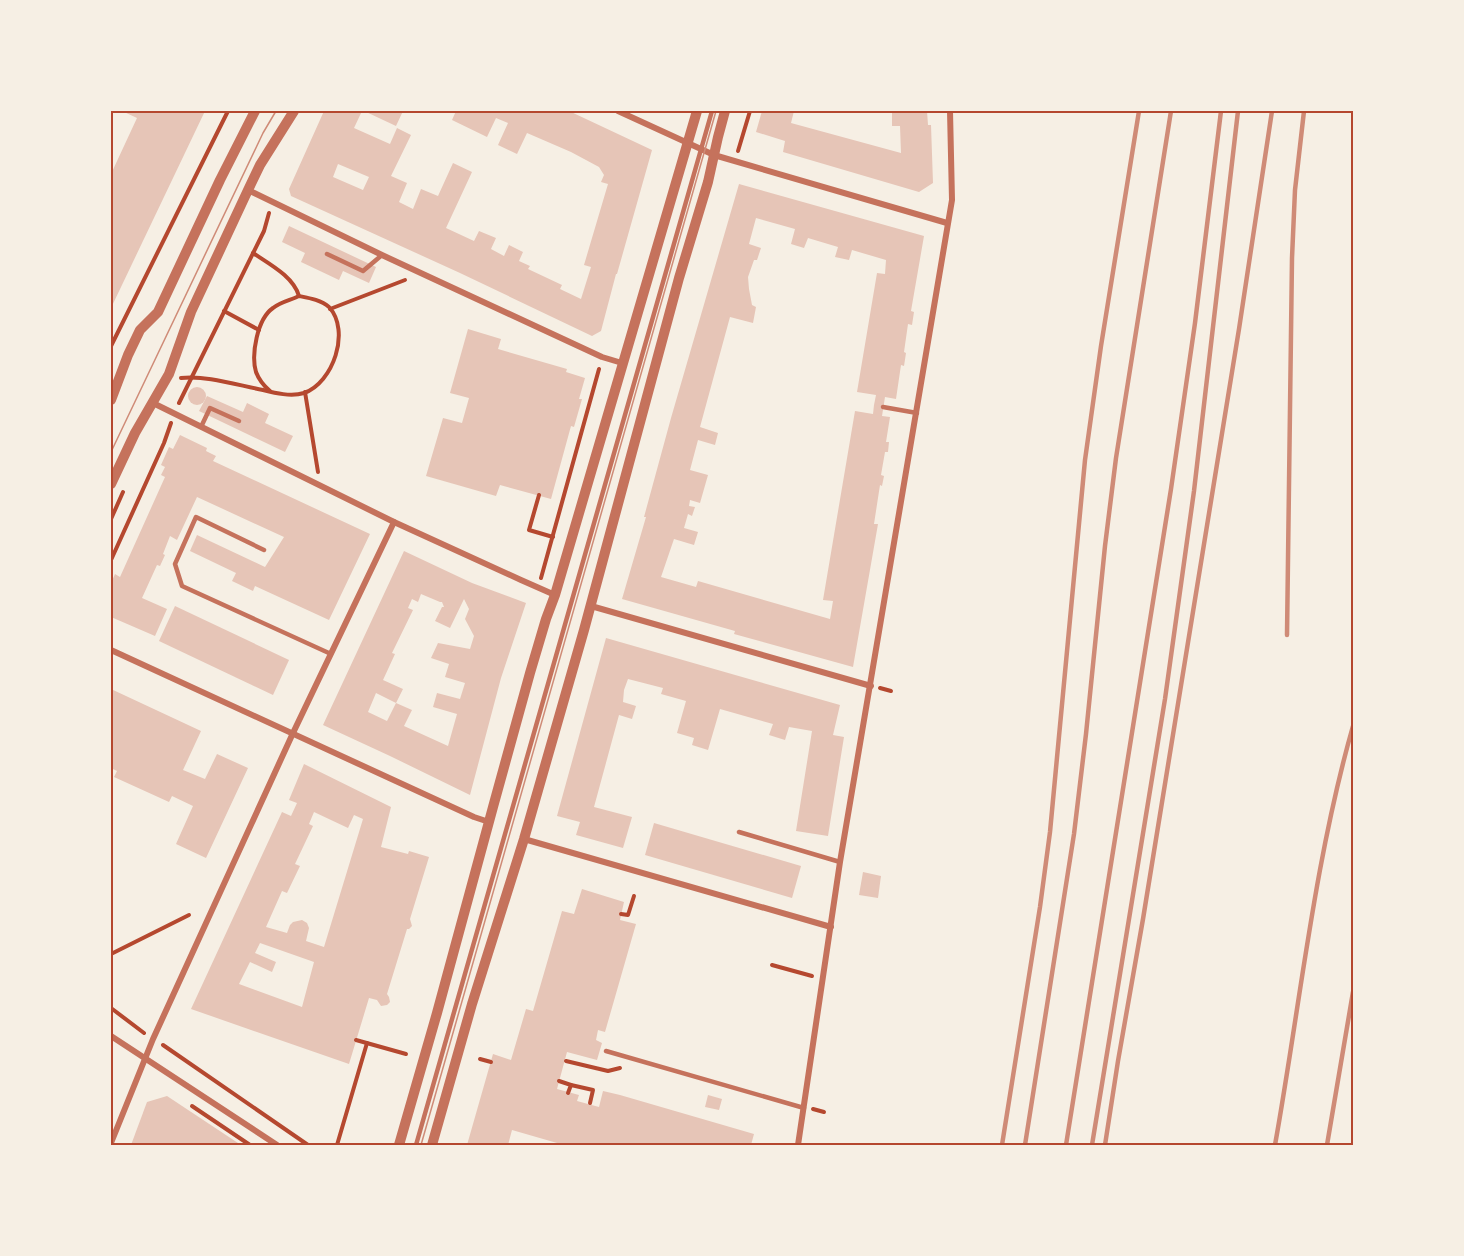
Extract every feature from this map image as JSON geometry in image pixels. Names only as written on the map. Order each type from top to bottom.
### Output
[{"type":"street","points":[[112,394],[140,330],[158,312],[255,111]]},
{"type":"street","points":[[111,484],[135,433],[169,374],[191,312],[260,165],[294,111]]},
{"type":"street","points":[[618,111],[714,155],[947,223]]},
{"type":"street","points":[[399,1145],[543,630],[697,111]]},
{"type":"street","points":[[432,1145],[591,606],[708,182],[725,111]]},
{"type":"street","points":[[798,1145],[840,862],[952,200],[950,111]]},
{"type":"street","points":[[248,190],[602,357],[622,363]]},
{"type":"street","points":[[153,403],[394,522],[555,595]]},
{"type":"street","points":[[111,1143],[153,1039],[293,733],[394,522]]},
{"type":"street","points":[[591,606],[871,686]]},
{"type":"street","points":[[111,650],[489,822]]},
{"type":"street","points":[[524,839],[831,927]]},
{"type":"street","points":[[111,1036],[278,1145]]},
{"type":"lane","points":[[416,1145],[712,111]]},
{"type":"lane","points":[[327,254],[363,271],[382,255]]},
{"type":"lane","points":[[884,407],[917,413]]},
{"type":"lane","points":[[201,428],[210,408],[239,421]]},
{"type":"lane","points":[[264,550],[196,517],[174,564],[182,586],[331,654]]},
{"type":"lane","points":[[739,831],[840,862]]},
{"type":"lane","points":[[606,1052],[804,1108]]},
{"type":"path","points":[[111,346],[228,111]]},
{"type":"path","points":[[739,149],[750,111]]},
{"type":"path","points":[[111,560],[165,443],[174,414],[264,231],[268,213]]},
{"type":"path","points":[[253,253],[291,281],[299,296]]},
{"type":"path","points":[[330,309],[421,272]]},
{"type":"path","points":[[196,376],[270,392],[287,394],[305,392],[321,382],[335,358],[338,339],[335,319],[330,309],[321,302],[299,296],[274,307],[264,319],[254,350],[255,367],[260,381],[270,392]]},
{"type":"path","points":[[224,312],[259,330]]},
{"type":"path","points":[[541,578],[599,368]]},
{"type":"path","points":[[305,392],[320,486]]},
{"type":"path","points":[[539,495],[529,530],[553,537]]},
{"type":"path","points":[[621,914],[628,915],[634,896]]},
{"type":"path","points":[[111,954],[189,915]]},
{"type":"path","points":[[772,965],[822,979]]},
{"type":"path","points":[[111,1008],[135,1027]]},
{"type":"path","points":[[356,1040],[406,1054]]},
{"type":"path","points":[[337,1145],[367,1043]]},
{"type":"path","points":[[163,1045],[308,1145]]},
{"type":"path","points":[[480,1059],[491,1062]]},
{"type":"path","points":[[566,1061],[608,1071],[619,1068],[629,1071]]},
{"type":"path","points":[[559,1081],[594,1090],[590,1103]]},
{"type":"path","points":[[568,1093],[571,1084]]},
{"type":"path","points":[[189,1104],[250,1145]]},
{"type":"building","points":[[122,111],[205,111],[111,308],[111,174],[137,118]]},
{"type":"building","points":[[324,111],[362,111],[354,128],[390,144],[397,128],[411,135],[391,176],[407,183],[399,202],[413,209],[421,189],[438,196],[453,163],[472,172],[446,228],[474,241],[479,231],[496,238],[491,249],[504,256],[509,245],[523,252],[519,261],[530,266],[528,269],[562,285],[560,289],[581,299],[591,267],[584,265],[608,184],[601,182],[604,175],[599,167],[527,133],[517,154],[498,145],[508,123],[496,118],[487,137],[452,120],[456,111],[569,111],[652,150],[601,331],[592,336],[291,196],[289,189]],"holes":[[[338,164],[369,177],[363,190],[333,177]]]},
{"type":"building","points":[[364,111],[403,111],[396,126]]},
{"type":"building","points":[[762,111],[794,111],[791,123],[901,153],[900,126],[892,126],[892,111],[927,111],[928,125],[931,125],[933,183],[919,192],[783,152],[785,141],[756,132]]},
{"type":"building","points":[[739,184],[924,236],[911,311],[914,312],[912,325],[908,324],[904,366],[901,365],[896,399],[885,397],[882,416],[890,417],[886,442],[889,442],[888,452],[885,452],[881,475],[884,476],[882,486],[880,485],[874,524],[878,524],[853,667],[734,634],[735,631],[622,599],[671,418]],"holes":[[[756,218],[795,229],[791,244],[804,248],[808,238],[838,247],[835,257],[849,260],[852,250],[886,260],[885,274],[877,273],[857,392],[876,395],[873,414],[855,411],[823,600],[833,601],[830,619],[698,581],[696,587],[661,577],[674,539],[694,545],[698,532],[684,528],[688,514],[692,516],[695,507],[689,506],[690,500],[700,503],[708,475],[690,470],[698,440],[715,445],[718,433],[700,427],[730,317],[753,323],[756,307],[752,305],[748,277],[761,248],[749,244]]]},
{"type":"building","points":[[289,226],[376,267],[369,283],[343,271],[339,280],[301,262],[305,253],[282,242]]},
{"type":"building","points":[[468,329],[501,339],[498,349],[567,369],[566,372],[585,378],[579,399],[582,399],[574,427],[571,426],[551,499],[500,485],[496,496],[426,476],[443,418],[462,423],[469,398],[450,393]]},
{"type":"building","points":[[197,387],[203,390],[206,396],[203,402],[197,405],[191,402],[188,396],[191,390]]},
{"type":"building","points":[[207,396],[243,412],[247,403],[269,414],[265,423],[293,436],[285,452],[199,411]]},
{"type":"building","points":[[180,435],[207,448],[206,451],[216,456],[213,461],[370,534],[329,620],[255,586],[253,591],[232,581],[236,573],[190,551],[197,535],[265,567],[284,537],[197,497],[177,540],[170,536],[163,554],[165,555],[160,566],[157,565],[142,598],[167,609],[155,636],[111,617],[111,583],[115,574],[120,577],[165,477],[161,475],[165,467],[161,465],[169,447],[173,449]]},
{"type":"building","points":[[404,551],[472,583],[526,603],[501,678],[470,795],[323,725]],"holes":[[[421,594],[442,602],[444,607],[435,621],[450,628],[464,599],[469,609],[465,619],[474,636],[470,649],[438,643],[431,658],[449,664],[445,677],[465,683],[460,699],[437,693],[433,707],[457,714],[448,746],[404,726],[412,710],[396,703],[403,689],[383,680],[395,654],[392,653],[413,610],[408,608],[412,599],[418,602]],[[376,693],[396,703],[387,721],[368,712]]]},
{"type":"building","points":[[175,606],[289,660],[273,695],[159,641]]},
{"type":"building","points":[[606,638],[840,705],[833,735],[844,737],[828,836],[796,831],[812,731],[789,727],[785,740],[769,735],[773,724],[720,709],[708,750],[692,745],[694,738],[677,733],[686,701],[661,694],[663,688],[628,679],[623,702],[636,706],[632,719],[619,715],[594,807],[632,817],[623,848],[576,835],[580,822],[557,816]]},
{"type":"building","points":[[111,689],[201,731],[183,770],[205,779],[217,754],[248,768],[206,858],[176,844],[193,806],[172,796],[169,802],[114,777],[117,771],[111,768]]},
{"type":"building","points":[[304,764],[391,807],[381,847],[429,857],[410,919],[412,926],[407,929],[387,994],[390,1002],[381,1006],[377,1000],[369,998],[349,1064],[191,1009],[282,812],[291,816],[297,803],[289,800]],"holes":[[[314,812],[348,828],[354,815],[363,819],[324,947],[306,941],[309,928],[302,920],[293,922],[287,933],[266,927],[282,891],[287,893],[300,866],[295,864],[313,826],[309,824]],[[260,943],[314,962],[302,1007],[239,984],[250,962],[272,972],[276,962],[255,953]]]},
{"type":"building","points":[[654,823],[801,866],[792,898],[645,855]]},
{"type":"building","points":[[863,872],[881,876],[878,898],[859,895]]},
{"type":"building","points":[[582,889],[624,902],[620,920],[636,924],[605,1032],[598,1030],[596,1040],[602,1043],[597,1060],[567,1052],[557,1089],[579,1095],[577,1101],[599,1107],[603,1091],[620,1095],[754,1134],[751,1145],[564,1145],[512,1130],[508,1145],[467,1145],[493,1054],[511,1060],[526,1009],[533,1011],[562,911],[574,914]]},
{"type":"building","points":[[708,1095],[722,1099],[719,1110],[705,1107]]},
{"type":"building","points":[[167,1096],[241,1145],[131,1145],[147,1102]]},
{"type":"tram line","points":[[111,452],[263,133],[276,111]]},
{"type":"tram line","points":[[421,1145],[716,111]]},
{"type":"railway","points":[[1002,1145],[1050,832],[1085,460],[1139,111]]},
{"type":"railway","points":[[1025,1145],[1074,834],[1116,458],[1171,111]]},
{"type":"railway","points":[[1066,1145],[1171,489],[1195,323],[1221,111]]},
{"type":"railway","points":[[1092,1145],[1165,699],[1194,491],[1238,111]]},
{"type":"railway","points":[[1105,1145],[1239,329],[1272,111]]},
{"type":"railway","points":[[1287,635],[1292,258],[1295,190],[1304,111]]},
{"type":"railway","points":[[1275,1145],[1318,882],[1339,778],[1353,726]]},
{"type":"railway","points":[[1327,1145],[1353,992]]}]
